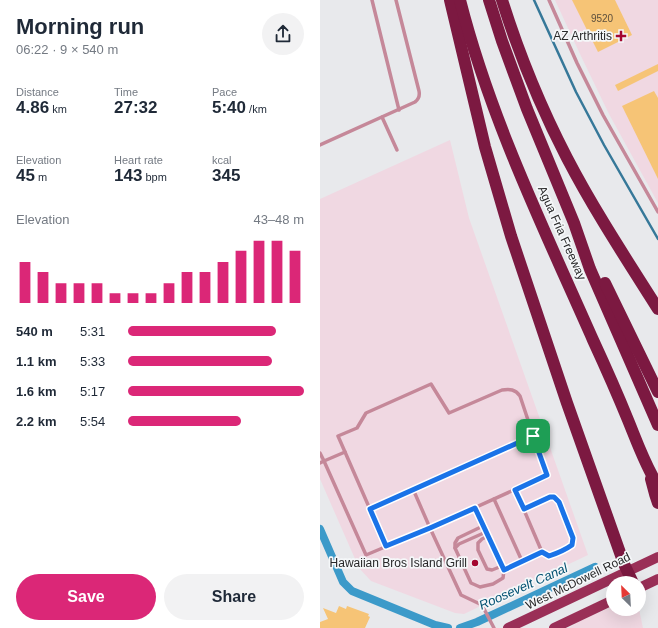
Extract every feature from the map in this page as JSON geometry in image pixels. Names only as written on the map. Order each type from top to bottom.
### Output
[{"type":"highway","points":[[450,0],[485,148],[511,236],[567,403],[624,564],[630,576]]},
{"type":"highway","name":"Agua Fria Freeway","points":[[460,0],[475,52],[526,188],[624,410],[650,473]]},
{"type":"highway","name":"Agua Fria Freeway","points":[[489,0],[502,41],[527,109],[574,223]]},
{"type":"highway","points":[[502,0],[534,88],[564,153],[598,213],[658,310]]},
{"type":"highway","points":[[574,223],[598,267],[658,392]]},
{"type":"highway","points":[[574,223],[590,269],[658,425]]},
{"type":"highway","points":[[650,473],[658,486]]},
{"type":"highway","points":[[650,473],[658,503]]},
{"type":"main road","name":"West McDowell Road","points":[[508,628],[658,557]]},
{"type":"main road","points":[[646,585],[658,579]]},
{"type":"main road","points":[[554,628],[606,603]]},
{"type":"lane","points":[[372,0],[399,110]]},
{"type":"lane","points":[[320,145],[399,110],[418,99],[419,95],[396,0]]},
{"type":"lane","points":[[549,0],[577,63],[603,116],[658,212]]},
{"type":"lane","points":[[382,117],[397,150]]},
{"type":"lane","points":[[320,452],[366,555],[547,475],[520,396],[516,392],[508,389],[502,390],[449,413],[431,384],[366,413],[357,428],[338,436],[386,546]]},
{"type":"lane","points":[[370,509],[533,436]]},
{"type":"lane","points":[[320,463],[345,452]]},
{"type":"lane","points":[[413,489],[461,595],[482,605],[494,628]]},
{"type":"lane","points":[[515,490],[542,552],[549,556],[559,553],[572,545],[573,538],[559,502],[554,497],[550,497],[524,509]]},
{"type":"lane","points":[[494,499],[522,561]]},
{"type":"lane","points":[[475,508],[484,526],[503,568],[503,578],[493,584],[480,587],[471,583],[455,548],[455,543],[458,538],[484,526]]},
{"type":"lane","points":[[455,548],[459,544],[486,532]]},
{"type":"lane","points":[[488,536],[478,543],[478,550],[487,569],[492,570],[503,568],[542,552]]},
{"type":"shaded area","points":[[555,0],[658,0],[658,203],[609,114]]},
{"type":"shaded area","points":[[450,140],[469,218],[588,555],[464,614],[455,613],[371,581],[359,568],[320,479],[320,199]]},
{"type":"shaded area","points":[[606,609],[606,616],[640,616],[643,628],[569,628],[578,622]]},
{"type":"building","points":[[572,0],[615,0],[632,35],[598,52]]},
{"type":"building","points":[[658,64],[658,71],[618,91],[615,85]]},
{"type":"building","points":[[654,91],[658,98],[658,179],[622,106]]},
{"type":"building","points":[[339,606],[346,609],[347,606],[369,614],[368,616],[370,617],[365,628],[320,628],[320,622],[328,619],[323,608],[336,613]]},
{"type":"waterway","points":[[534,0],[576,92],[604,145],[658,239]]},
{"type":"waterway","name":"Roosevelt Canal","points":[[320,529],[343,582],[352,591],[435,625],[448,628]]},
{"type":"waterway","name":"Roosevelt Canal","points":[[460,628],[477,622],[595,567]]},
{"type":"place","name":"AZ Arthritis","points":[[621,36]]},
{"type":"place","name":"Hawaiian Bros Island Grill","points":[[475,563]]},
{"type":"route","points":[[533,436],[547,475],[515,490],[524,509],[550,497],[554,497],[559,502],[573,538],[572,545],[567,549],[549,556],[542,552],[504,570],[475,508],[386,546],[370,509],[533,436]]}]
